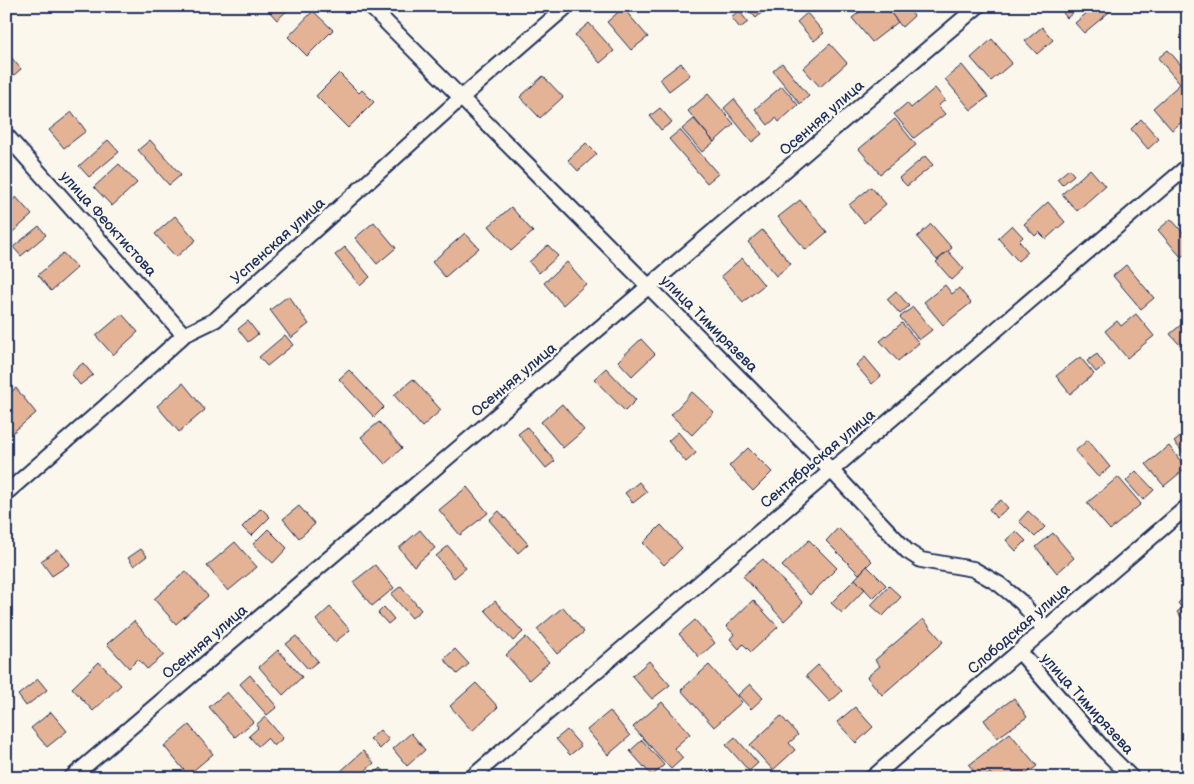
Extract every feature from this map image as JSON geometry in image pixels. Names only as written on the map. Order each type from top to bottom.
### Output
[{"type":"street","name":"улица Тимирязева","points":[[370,6],[650,286],[831,470],[907,551],[921,560],[973,569],[999,584],[1021,602],[1044,629]]},
{"type":"street","name":"Успенская улица","points":[[6,493],[184,335],[214,320],[462,97],[567,6]]},
{"type":"street","name":"Осенняя улица","points":[[70,778],[978,6]]},
{"type":"street","name":"улица Феоктистова","points":[[6,135],[184,335]]},
{"type":"street","name":"Сентябрьская улица","points":[[471,778],[1188,166]]},
{"type":"street","name":"Слободская улица","points":[[872,778],[1188,506]]},
{"type":"street","name":"улица Тимирязева","points":[[1018,651],[1132,778]]},
{"type":"building","points":[[271,6],[292,6],[277,20],[267,9]]},
{"type":"building","points":[[749,6],[769,6],[756,18],[747,8]]},
{"type":"building","points":[[867,6],[885,6],[898,22],[872,42],[852,18]]},
{"type":"building","points":[[885,6],[906,6],[914,16],[902,27]]},
{"type":"building","points":[[1058,6],[1081,6],[1067,18]]},
{"type":"building","points":[[1095,6],[1112,6],[1114,8],[1084,33],[1075,23]]},
{"type":"building","points":[[623,8],[648,37],[631,50],[607,22]]},
{"type":"building","points":[[313,11],[333,30],[307,56],[288,37]]},
{"type":"building","points":[[739,11],[748,22],[740,28],[731,17]]},
{"type":"building","points":[[807,13],[824,33],[814,41],[797,22]]},
{"type":"building","points":[[589,23],[614,51],[600,63],[575,35]]},
{"type":"building","points":[[1042,27],[1053,40],[1037,54],[1025,41]]},
{"type":"building","points":[[992,39],[1012,63],[991,81],[971,58]]},
{"type":"building","points":[[830,44],[847,63],[820,87],[803,68]]},
{"type":"building","points":[[1168,50],[1188,73],[1188,117],[1172,130],[1153,108],[1180,84],[1158,58]]},
{"type":"building","points":[[10,56],[21,69],[6,82],[6,59]]},
{"type":"building","points":[[681,63],[690,75],[669,91],[660,79]]},
{"type":"building","points":[[782,63],[809,96],[800,104],[773,71]]},
{"type":"building","points":[[962,65],[988,97],[971,110],[945,79]]},
{"type":"building","points":[[339,73],[359,93],[362,90],[374,102],[348,128],[316,96]]},
{"type":"building","points":[[543,76],[563,97],[540,118],[520,97]]},
{"type":"building","points":[[782,86],[798,105],[779,122],[776,118],[768,125],[755,109]]},
{"type":"building","points":[[935,88],[945,100],[938,106],[945,114],[914,138],[894,114],[907,103],[911,108]]},
{"type":"building","points":[[708,94],[734,124],[714,142],[688,111]]},
{"type":"building","points":[[734,99],[762,134],[752,142],[724,108]]},
{"type":"building","points":[[660,108],[672,122],[661,130],[650,116]]},
{"type":"building","points":[[72,112],[86,131],[64,148],[49,130]]},
{"type":"building","points":[[694,119],[714,142],[702,152],[682,129]]},
{"type":"building","points":[[895,119],[916,145],[880,174],[859,149]]},
{"type":"building","points":[[1141,119],[1159,139],[1148,149],[1131,129]]},
{"type":"building","points":[[680,130],[718,174],[707,183],[669,139]]},
{"type":"building","points":[[108,140],[119,152],[89,177],[79,166]]},
{"type":"building","points":[[150,140],[181,175],[169,185],[138,150]]},
{"type":"building","points":[[586,143],[597,154],[578,171],[568,160]]},
{"type":"building","points":[[925,156],[933,165],[907,186],[899,178]]},
{"type":"building","points":[[119,164],[137,183],[112,206],[94,187]]},
{"type":"building","points":[[1069,169],[1074,175],[1062,185],[1057,179]]},
{"type":"building","points":[[1090,169],[1105,186],[1077,211],[1062,194]]},
{"type":"building","points":[[871,187],[886,204],[864,223],[849,205]]},
{"type":"building","points":[[16,197],[32,215],[6,238],[6,206]]},
{"type":"building","points":[[800,200],[827,232],[806,250],[778,217]]},
{"type":"building","points":[[1048,202],[1065,222],[1046,239],[1039,232],[1035,236],[1024,224]]},
{"type":"building","points":[[511,207],[533,232],[511,251],[489,226]]},
{"type":"building","points":[[175,216],[196,240],[176,257],[155,234]]},
{"type":"building","points":[[1171,219],[1188,238],[1188,252],[1181,257],[1158,230]]},
{"type":"building","points":[[374,222],[396,248],[377,264],[355,238]]},
{"type":"building","points":[[931,224],[952,248],[937,260],[917,237]]},
{"type":"building","points":[[1012,225],[1023,237],[1019,241],[1028,252],[1018,261],[998,238]]},
{"type":"building","points":[[39,226],[46,235],[21,256],[13,247]]},
{"type":"building","points":[[762,230],[791,264],[776,276],[748,242]]},
{"type":"building","points":[[465,233],[479,248],[445,277],[432,262]]},
{"type":"building","points":[[548,245],[558,256],[539,273],[529,262]]},
{"type":"building","points":[[345,247],[370,277],[360,286],[335,255]]},
{"type":"building","points":[[948,251],[964,269],[952,280],[936,262]]},
{"type":"building","points":[[63,253],[77,268],[51,291],[38,275]]},
{"type":"building","points":[[742,258],[764,285],[743,302],[721,276]]},
{"type":"building","points":[[567,262],[586,284],[563,305],[544,283]]},
{"type":"building","points":[[1126,265],[1154,298],[1141,309],[1113,276]]},
{"type":"building","points":[[945,285],[952,294],[959,288],[971,303],[943,325],[924,302]]},
{"type":"building","points":[[896,291],[909,306],[900,314],[887,299]]},
{"type":"building","points":[[288,296],[309,324],[291,338],[270,310]]},
{"type":"building","points":[[913,307],[932,330],[919,340],[900,317]]},
{"type":"building","points":[[122,314],[138,332],[113,355],[96,336]]},
{"type":"building","points":[[1136,314],[1154,336],[1127,358],[1105,331],[1117,321],[1121,326]]},
{"type":"building","points":[[1188,319],[1188,339],[1180,345],[1170,334]]},
{"type":"building","points":[[248,321],[258,334],[248,342],[238,329]]},
{"type":"building","points":[[902,323],[919,343],[898,361],[880,341]]},
{"type":"building","points":[[285,335],[293,345],[267,366],[259,357]]},
{"type":"building","points":[[641,339],[655,354],[632,376],[618,361]]},
{"type":"building","points":[[1097,354],[1105,365],[1096,372],[1087,361]]},
{"type":"building","points":[[865,357],[881,376],[872,384],[856,365]]},
{"type":"building","points":[[1080,357],[1094,374],[1070,394],[1056,376]]},
{"type":"building","points":[[83,363],[93,375],[80,385],[71,373]]},
{"type":"building","points":[[606,368],[636,400],[625,411],[594,379]]},
{"type":"building","points":[[349,370],[384,407],[374,417],[339,379]]},
{"type":"building","points":[[413,379],[441,410],[422,427],[394,395]]},
{"type":"building","points":[[183,383],[205,410],[179,432],[157,406]]},
{"type":"building","points":[[16,388],[36,413],[11,434],[6,428],[6,396]]},
{"type":"building","points":[[692,392],[714,412],[692,435],[671,415]]},
{"type":"building","points":[[562,404],[584,430],[563,448],[541,422]]},
{"type":"building","points":[[379,422],[402,448],[385,464],[361,437]]},
{"type":"building","points":[[527,427],[555,461],[546,468],[518,434]]},
{"type":"building","points":[[1188,431],[1188,458],[1174,442]]},
{"type":"building","points":[[678,432],[696,453],[686,462],[668,441]]},
{"type":"building","points":[[1088,440],[1110,467],[1098,477],[1075,451]]},
{"type":"building","points":[[1169,446],[1186,468],[1164,486],[1146,464]]},
{"type":"building","points":[[748,448],[772,472],[753,491],[729,466]]},
{"type":"building","points":[[1136,471],[1154,490],[1143,500],[1126,481]]},
{"type":"building","points":[[1118,477],[1141,504],[1110,530],[1087,503]]},
{"type":"building","points":[[639,482],[647,492],[633,503],[625,493]]},
{"type":"building","points":[[467,487],[488,513],[460,535],[439,510]]},
{"type":"building","points":[[1001,500],[1008,508],[996,518],[989,509]]},
{"type":"building","points":[[299,506],[315,524],[299,538],[283,519]]},
{"type":"building","points":[[261,508],[270,517],[251,536],[242,527]]},
{"type":"building","points":[[499,511],[528,544],[518,553],[489,520]]},
{"type":"building","points":[[1028,511],[1045,527],[1035,537],[1019,521]]},
{"type":"building","points":[[661,525],[682,548],[664,565],[643,543]]},
{"type":"building","points":[[838,528],[872,561],[859,574],[826,541]]},
{"type":"building","points":[[268,529],[287,548],[273,563],[253,544]]},
{"type":"building","points":[[420,530],[435,548],[414,566],[399,548]]},
{"type":"building","points":[[1016,531],[1026,541],[1016,551],[1006,540]]},
{"type":"building","points":[[1053,533],[1074,558],[1057,573],[1036,547]]},
{"type":"building","points":[[809,540],[837,568],[810,595],[782,566]]},
{"type":"building","points":[[235,542],[257,567],[228,591],[207,566]]},
{"type":"building","points":[[448,546],[466,568],[454,578],[436,556]]},
{"type":"building","points":[[58,549],[70,564],[52,576],[41,561]]},
{"type":"building","points":[[141,549],[147,556],[134,566],[128,558]]},
{"type":"building","points":[[763,559],[803,603],[784,621],[743,576]]},
{"type":"building","points":[[375,565],[394,588],[372,606],[353,582]]},
{"type":"building","points":[[867,566],[886,585],[873,598],[855,579]]},
{"type":"building","points":[[186,571],[208,596],[176,624],[154,599]]},
{"type":"building","points":[[855,579],[865,589],[842,613],[831,603]]},
{"type":"building","points":[[401,586],[421,610],[412,618],[391,594]]},
{"type":"building","points":[[889,586],[901,597],[883,616],[871,605]]},
{"type":"building","points":[[1188,594],[1188,625],[1177,612],[1182,608],[1178,603]]},
{"type":"building","points":[[753,600],[778,627],[751,652],[743,644],[739,649],[730,639],[734,634],[726,626]]},
{"type":"building","points":[[495,601],[523,632],[513,641],[485,610]]},
{"type":"building","points":[[330,607],[350,630],[335,642],[316,620]]},
{"type":"building","points":[[384,607],[394,619],[388,624],[378,613]]},
{"type":"building","points":[[563,607],[584,632],[557,654],[537,629]]},
{"type":"building","points":[[923,619],[943,642],[882,695],[867,677],[880,666],[875,660]]},
{"type":"building","points":[[695,620],[715,643],[699,657],[679,634]]},
{"type":"building","points":[[134,621],[164,655],[147,669],[138,659],[129,668],[107,644]]},
{"type":"building","points":[[296,636],[318,661],[308,669],[286,644]]},
{"type":"building","points":[[526,637],[549,662],[529,680],[506,655]]},
{"type":"building","points":[[455,649],[469,664],[457,674],[444,659]]},
{"type":"building","points":[[278,650],[302,677],[283,695],[259,667]]},
{"type":"building","points":[[649,661],[670,685],[652,699],[632,676]]},
{"type":"building","points":[[99,662],[121,685],[93,711],[72,688]]},
{"type":"building","points":[[709,665],[742,702],[714,727],[681,690]]},
{"type":"building","points":[[818,665],[842,691],[830,702],[806,676]]},
{"type":"building","points":[[250,675],[277,707],[267,715],[240,684]]},
{"type":"building","points":[[38,679],[47,690],[26,706],[18,695]]},
{"type":"building","points":[[476,683],[498,707],[472,731],[450,706]]},
{"type":"building","points":[[750,684],[763,698],[751,709],[738,695]]},
{"type":"building","points":[[227,692],[253,722],[235,737],[209,707]]},
{"type":"building","points":[[1014,698],[1027,717],[997,738],[984,720]]},
{"type":"building","points":[[662,702],[690,734],[674,748],[683,758],[671,769],[633,727]]},
{"type":"building","points":[[855,707],[873,727],[856,743],[837,722]]},
{"type":"building","points":[[610,711],[630,736],[608,755],[587,730]]},
{"type":"building","points":[[51,712],[67,731],[47,747],[31,728]]},
{"type":"building","points":[[781,716],[798,735],[789,743],[795,750],[773,770],[750,745]]},
{"type":"building","points":[[265,717],[283,738],[274,746],[267,738],[258,746],[249,736],[258,728],[256,725]]},
{"type":"building","points":[[189,725],[213,754],[188,775],[164,746]]},
{"type":"building","points":[[380,730],[389,740],[380,749],[370,739]]},
{"type":"building","points":[[567,730],[581,746],[570,755],[556,739]]},
{"type":"building","points":[[411,733],[425,750],[407,766],[393,749]]},
{"type":"building","points":[[1010,733],[1037,766],[1021,778],[994,778],[990,773],[984,778],[979,778],[969,765]]},
{"type":"building","points":[[735,737],[758,763],[749,771],[726,745]]},
{"type":"building","points":[[642,740],[664,765],[652,776],[630,751]]},
{"type":"building","points":[[363,751],[374,763],[357,778],[347,778],[341,771]]},
{"type":"building","points":[[381,768],[389,778],[370,778]]}]
